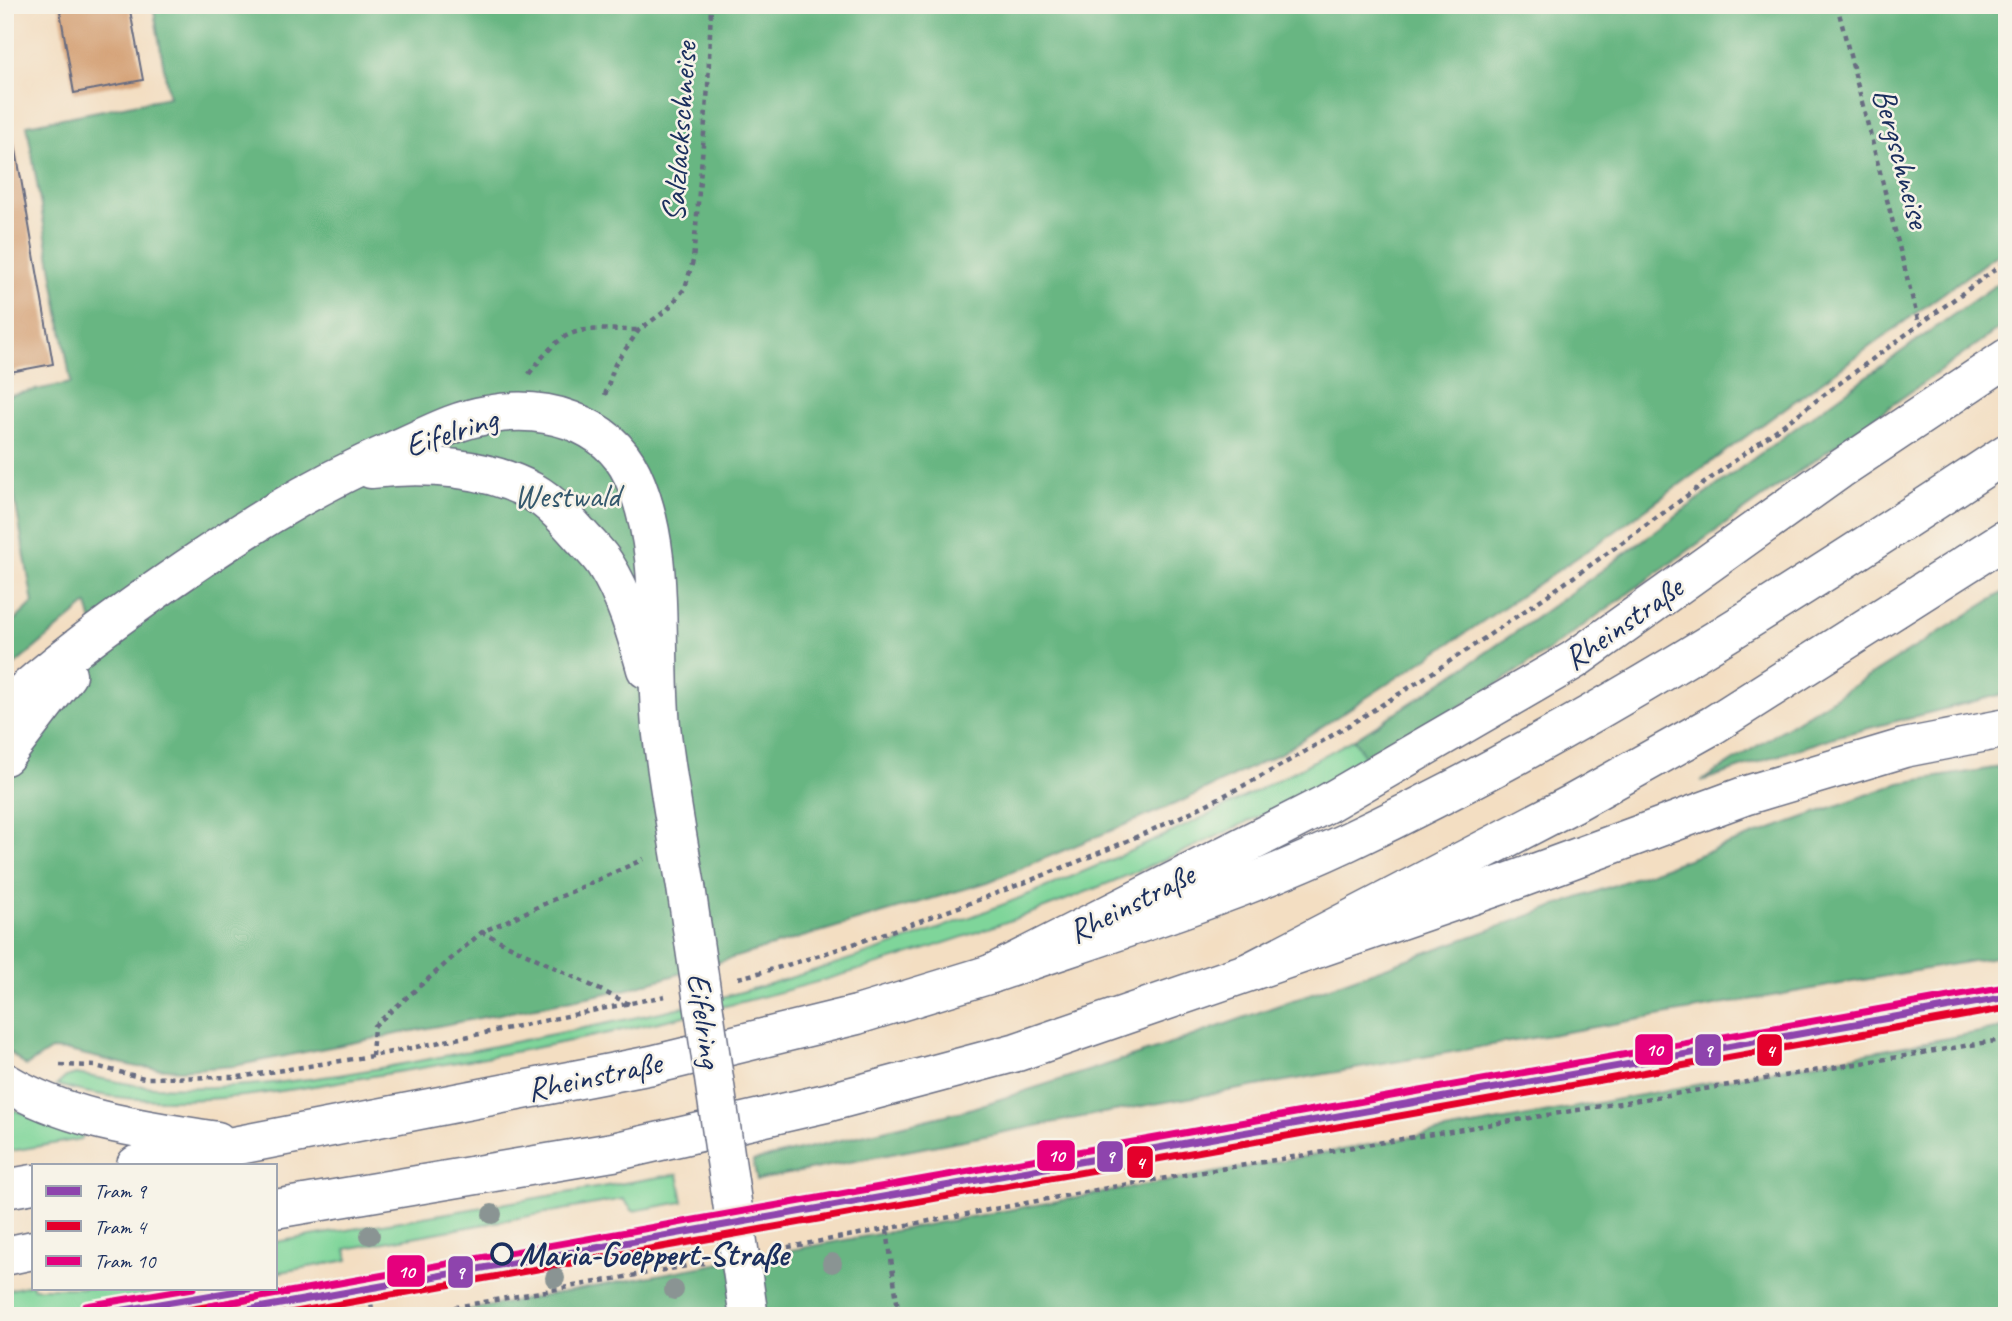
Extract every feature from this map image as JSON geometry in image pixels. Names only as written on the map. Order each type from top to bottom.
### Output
[{"type":"main road","name":"Rheinstraße","points":[[142,1164],[246,1146],[652,1065],[857,1015],[991,974],[1326,804],[1574,660],[1839,470],[2007,358]]},
{"type":"main road","name":"Eifelring","points":[[5,708],[104,626],[243,528],[334,476],[462,421],[488,414],[549,414],[585,426],[596,433],[623,459],[632,474],[648,521],[656,594],[661,725],[748,1314]]},
{"type":"main road","points":[[991,974],[1217,897],[1345,843],[1468,782],[1599,710],[1720,637],[2007,453]]},
{"type":"main road","name":"Eifelring","points":[[334,476],[401,466],[433,467],[475,472],[534,493],[565,519],[605,562],[624,601],[661,725]]},
{"type":"main road","points":[[1251,971],[1572,804],[1713,725],[2007,538]]},
{"type":"main road","name":"Eifelring","points":[[5,756],[104,626]]},
{"type":"main road","points":[[276,1209],[613,1152],[826,1103],[1017,1052],[1747,795],[1904,748],[2007,729]]},
{"type":"main road","points":[[14,1087],[71,1114],[130,1127],[246,1146]]},
{"type":"main road","points":[[5,1189],[32,1184]]},
{"type":"path","name":"Salzlackschneise","points":[[596,433],[615,364],[639,330],[668,309],[685,288],[694,261],[708,87],[711,5]]},
{"type":"path","name":"Bergschneise","points":[[1837,5],[1919,324]]},
{"type":"path","points":[[724,982],[868,939],[990,896],[1154,830],[1296,757],[1376,708],[1568,580],[2007,261]]},
{"type":"path","points":[[488,414],[521,384],[548,349],[562,336],[580,330],[639,330]]},
{"type":"path","points":[[372,1056],[374,1026],[482,932],[646,858],[675,822]]},
{"type":"path","points":[[482,932],[630,1004]]},
{"type":"path","points":[[14,1087],[60,1065],[74,1063],[144,1078],[239,1077],[372,1056],[670,995]]},
{"type":"path","points":[[776,1250],[1118,1186],[2007,1040]]},
{"type":"path","points":[[887,1230],[899,1316]]},
{"type":"path","points":[[405,1316],[708,1262]]},
{"type":"path","points":[[371,1303],[373,1316]]},
{"type":"green space","name":"Westwald","points":[[153,5],[2007,5],[2007,247],[1606,538],[1283,752],[1182,801],[988,882],[628,989],[234,1066],[181,1070],[137,1067],[69,1051],[51,1050],[26,1066],[5,1048],[5,784],[65,699],[101,655],[87,604],[5,673],[5,630],[33,603],[5,442],[5,396],[71,383],[27,125],[169,97]]},
{"type":"green space","points":[[2007,277],[2007,323],[1549,650],[1490,689],[1367,760],[1354,739],[1541,614]]},
{"type":"green space","points":[[2007,590],[2007,693],[1834,737],[1701,781]]},
{"type":"green space","points":[[1354,739],[1367,760],[1252,820],[1135,872],[1015,919],[893,960],[769,995],[518,1051],[266,1093],[182,1100],[140,1099],[57,1085],[66,1077],[76,1074],[156,1087],[296,1081],[437,1058],[724,997],[908,940],[1060,881],[1209,814]]},
{"type":"green space","points":[[2007,766],[2007,955],[1097,1114],[757,1180],[753,1161],[963,1111],[1159,1048],[1900,783]]},
{"type":"green space","points":[[2007,1027],[2007,1316],[436,1316],[1614,1100]]},
{"type":"green space","points":[[16,1110],[60,1129],[83,1134],[82,1139],[5,1152],[5,1116]]},
{"type":"green space","points":[[678,1174],[683,1202],[633,1211],[623,1199],[346,1249],[348,1260],[276,1273],[276,1242]]},
{"type":"green space","points":[[32,1284],[32,1290],[178,1290],[30,1316],[5,1316],[5,1291]]},
{"type":"building","points":[[59,5],[129,5],[143,80],[74,93]]},
{"type":"building","points":[[12,127],[53,364],[5,373],[5,128]]},
{"type":"tram line","name":"10","points":[[210,1306],[2005,987]]},
{"type":"tram line","name":"9","points":[[213,1316],[2007,997]]},
{"type":"tram line","name":"4","points":[[273,1316],[2007,1008]]},
{"type":"tram line","name":"10","points":[[86,1306],[181,1290]]},
{"type":"tram line","name":"9","points":[[89,1316],[243,1290]]},
{"type":"tram line","name":"4","points":[[153,1316],[257,1298]]},
{"type":"place","name":"Maria-Goeppert-Straße","points":[[502,1254]]}]
